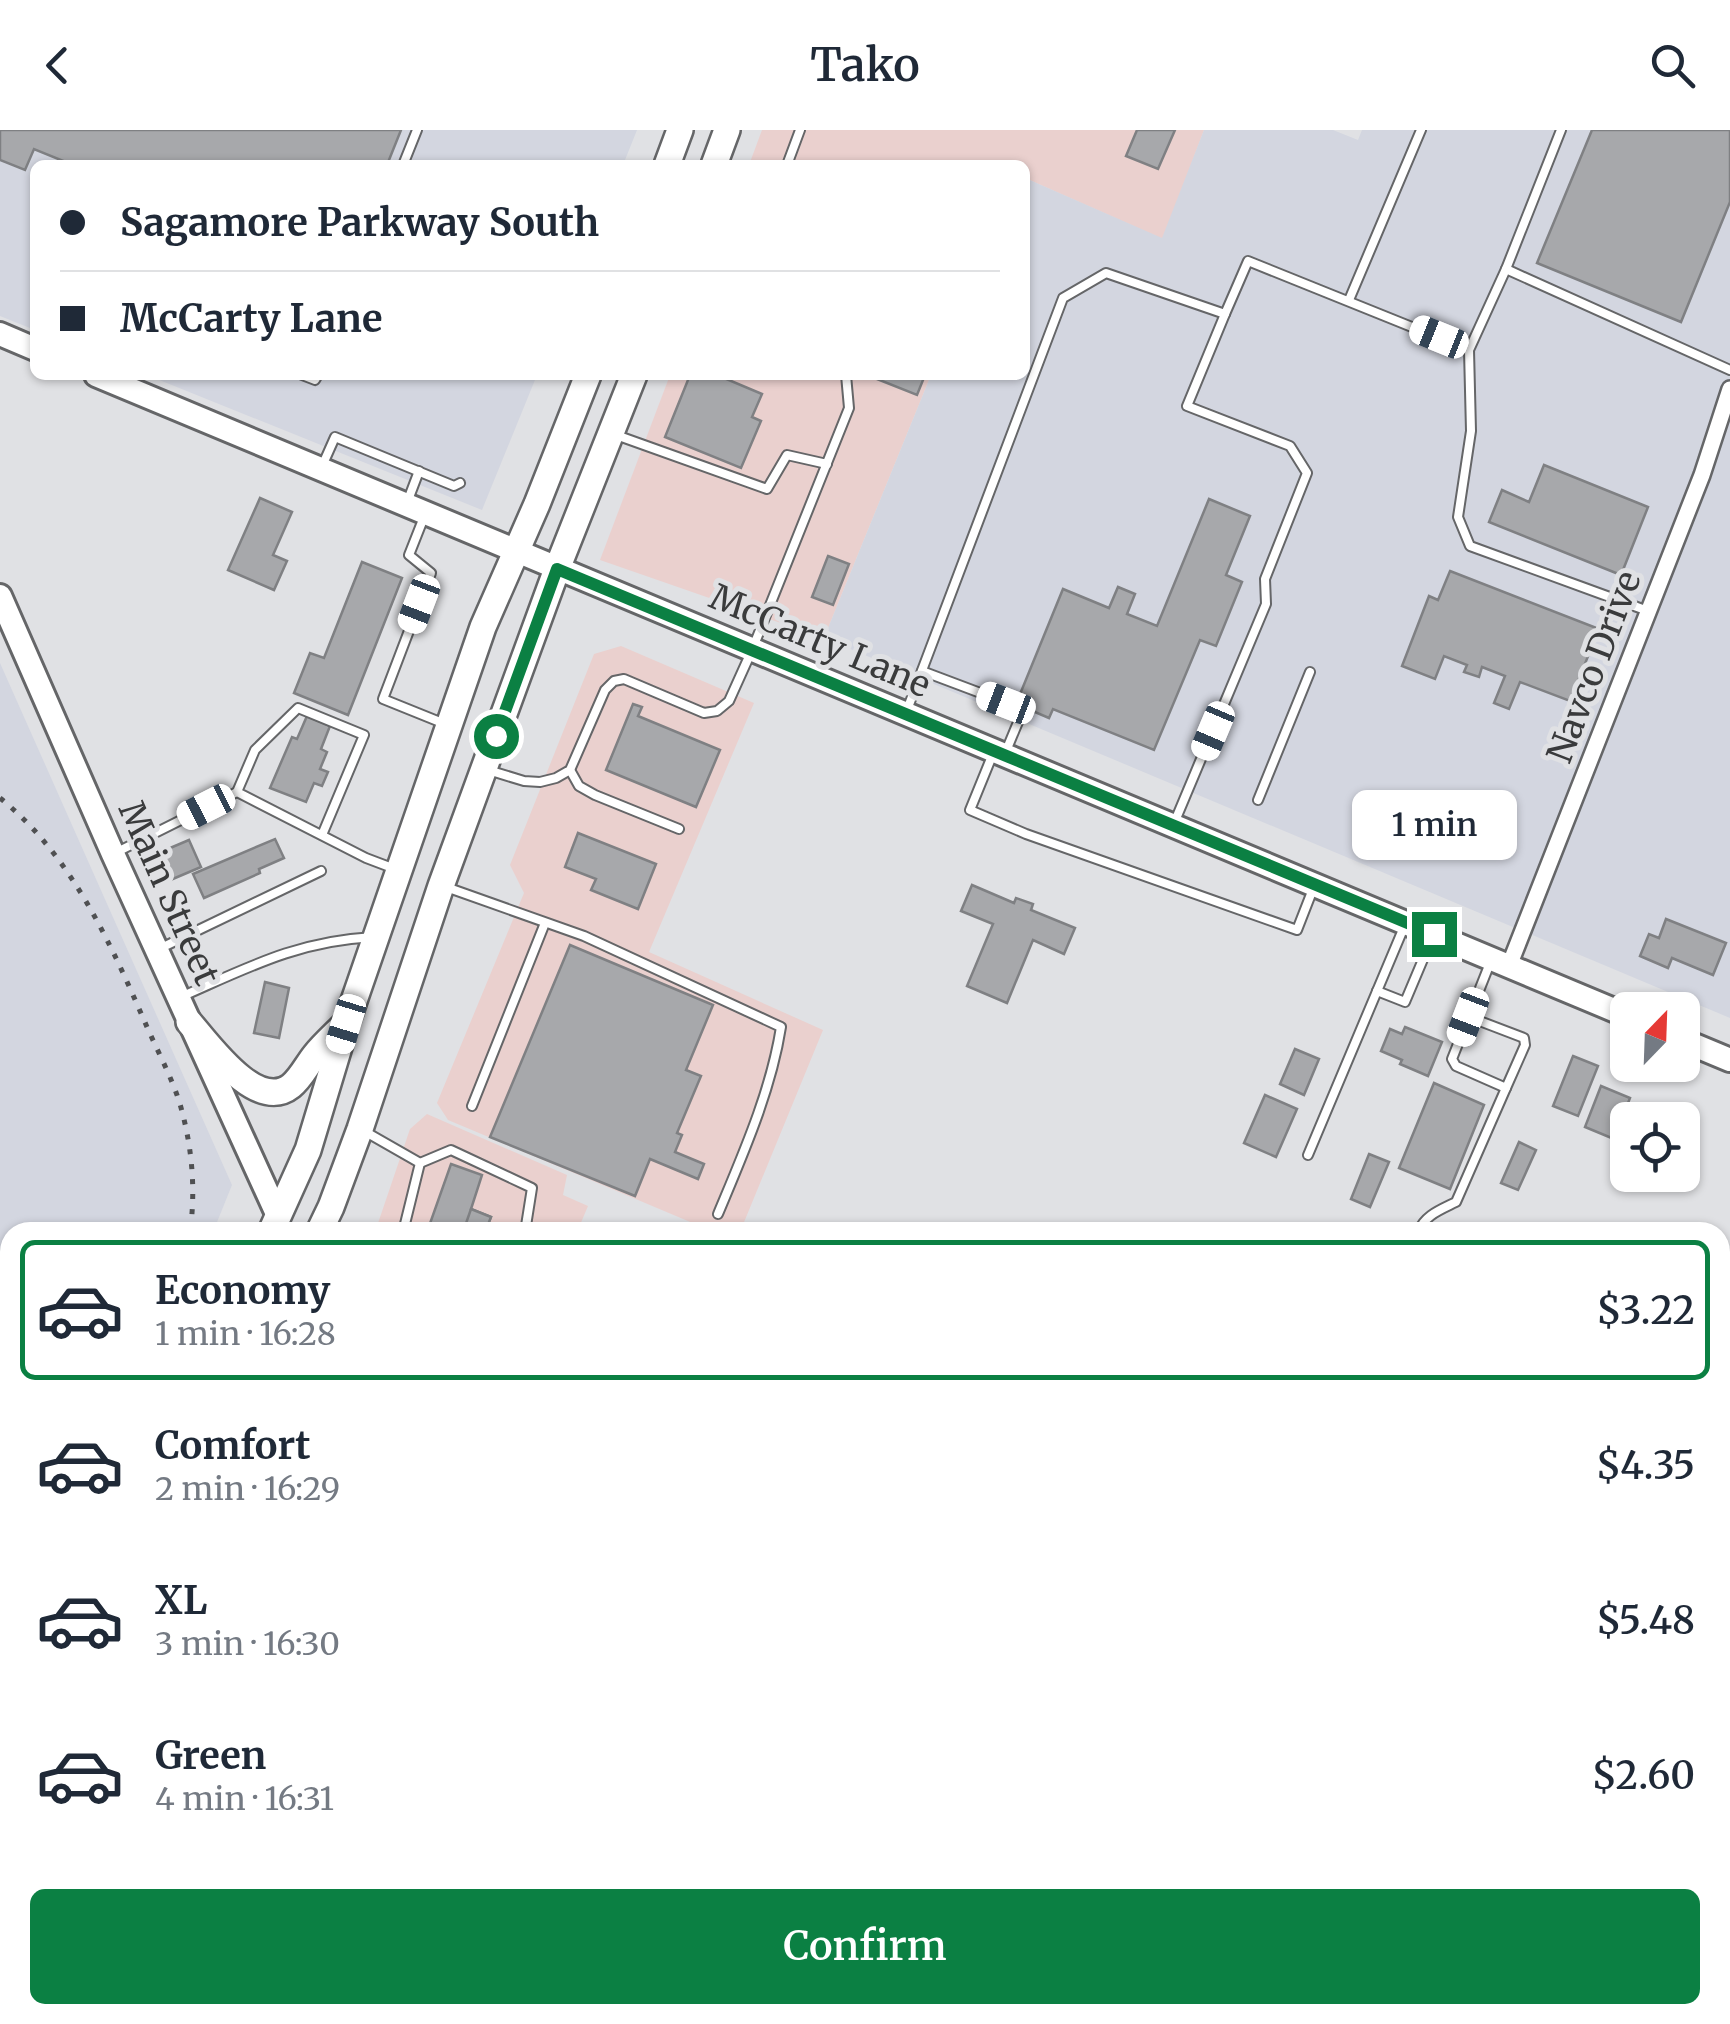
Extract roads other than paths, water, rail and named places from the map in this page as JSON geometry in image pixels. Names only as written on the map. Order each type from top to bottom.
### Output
[{"type":"main road","points":[[669,160],[680,130]]},
{"type":"main road","points":[[716,160],[727,130]]},
{"type":"main road","points":[[0,334],[30,347]]},
{"type":"main road","name":"McCarty Lane","points":[[108,380],[1610,1008]]},
{"type":"main road","points":[[281,1222],[483,627],[586,380]]},
{"type":"main road","points":[[324,1222],[557,569],[632,380]]},
{"type":"main road","name":"Main Street","points":[[0,596],[277,1222]]},
{"type":"main road","points":[[184,1010],[238,1076],[260,1090],[276,1092],[288,1089],[346,1024]]},
{"type":"main road","points":[[1700,1048],[1730,1060]]},
{"type":"street","name":"Navco Drive","points":[[1500,962],[1648,612],[1702,475],[1730,389]]},
{"type":"lane","points":[[405,160],[417,130]]},
{"type":"lane","points":[[789,160],[800,130]]},
{"type":"lane","points":[[1350,300],[1421,130]]},
{"type":"lane","points":[[1562,130],[1469,350],[1471,431],[1458,517],[1470,546],[1648,612]]},
{"type":"lane","points":[[1173,826],[1266,604],[1266,579],[1307,473],[1290,446],[1187,406],[1248,261],[1469,350]]},
{"type":"lane","points":[[1506,269],[1730,370]]},
{"type":"lane","points":[[906,714],[1063,298],[1106,273],[1224,314]]},
{"type":"lane","points":[[484,769],[540,782],[570,770],[614,680],[624,679],[704,713],[718,711],[728,700],[752,650],[849,408],[846,380]]},
{"type":"lane","points":[[612,433],[766,489],[787,455],[827,464]]},
{"type":"lane","points":[[321,470],[334,437],[454,486],[460,483]]},
{"type":"lane","points":[[419,472],[410,555],[430,573],[383,700],[450,726]]},
{"type":"lane","points":[[922,671],[1006,703],[1021,716],[970,810],[1026,834],[1297,930],[1315,885]]},
{"type":"lane","points":[[1258,800],[1310,672]]},
{"type":"lane","points":[[113,854],[237,792],[255,750],[298,708],[364,735],[322,835]]},
{"type":"lane","points":[[570,770],[580,786],[595,795],[679,829]]},
{"type":"lane","points":[[237,792],[366,858],[399,870]]},
{"type":"lane","points":[[156,950],[321,871]]},
{"type":"lane","points":[[442,886],[584,936],[781,1027],[776,1058],[718,1214]]},
{"type":"lane","points":[[472,1106],[545,923]]},
{"type":"lane","points":[[1308,1156],[1406,923]]},
{"type":"lane","points":[[1377,991],[1406,1002],[1434,934]]},
{"type":"lane","points":[[184,1010],[281,953],[337,939],[376,937]]},
{"type":"lane","points":[[1500,962],[1468,1017],[1452,1059],[1456,1066],[1506,1088]]},
{"type":"lane","points":[[1424,1222],[1432,1213],[1456,1202],[1526,1045],[1524,1038],[1468,1017]]},
{"type":"lane","points":[[360,1129],[420,1162],[451,1150],[532,1188],[527,1222]]},
{"type":"lane","points":[[405,1222],[420,1162]]},
{"type":"railway","points":[[0,798],[48,847],[87,903],[169,1075],[190,1152],[191,1222]]}]
